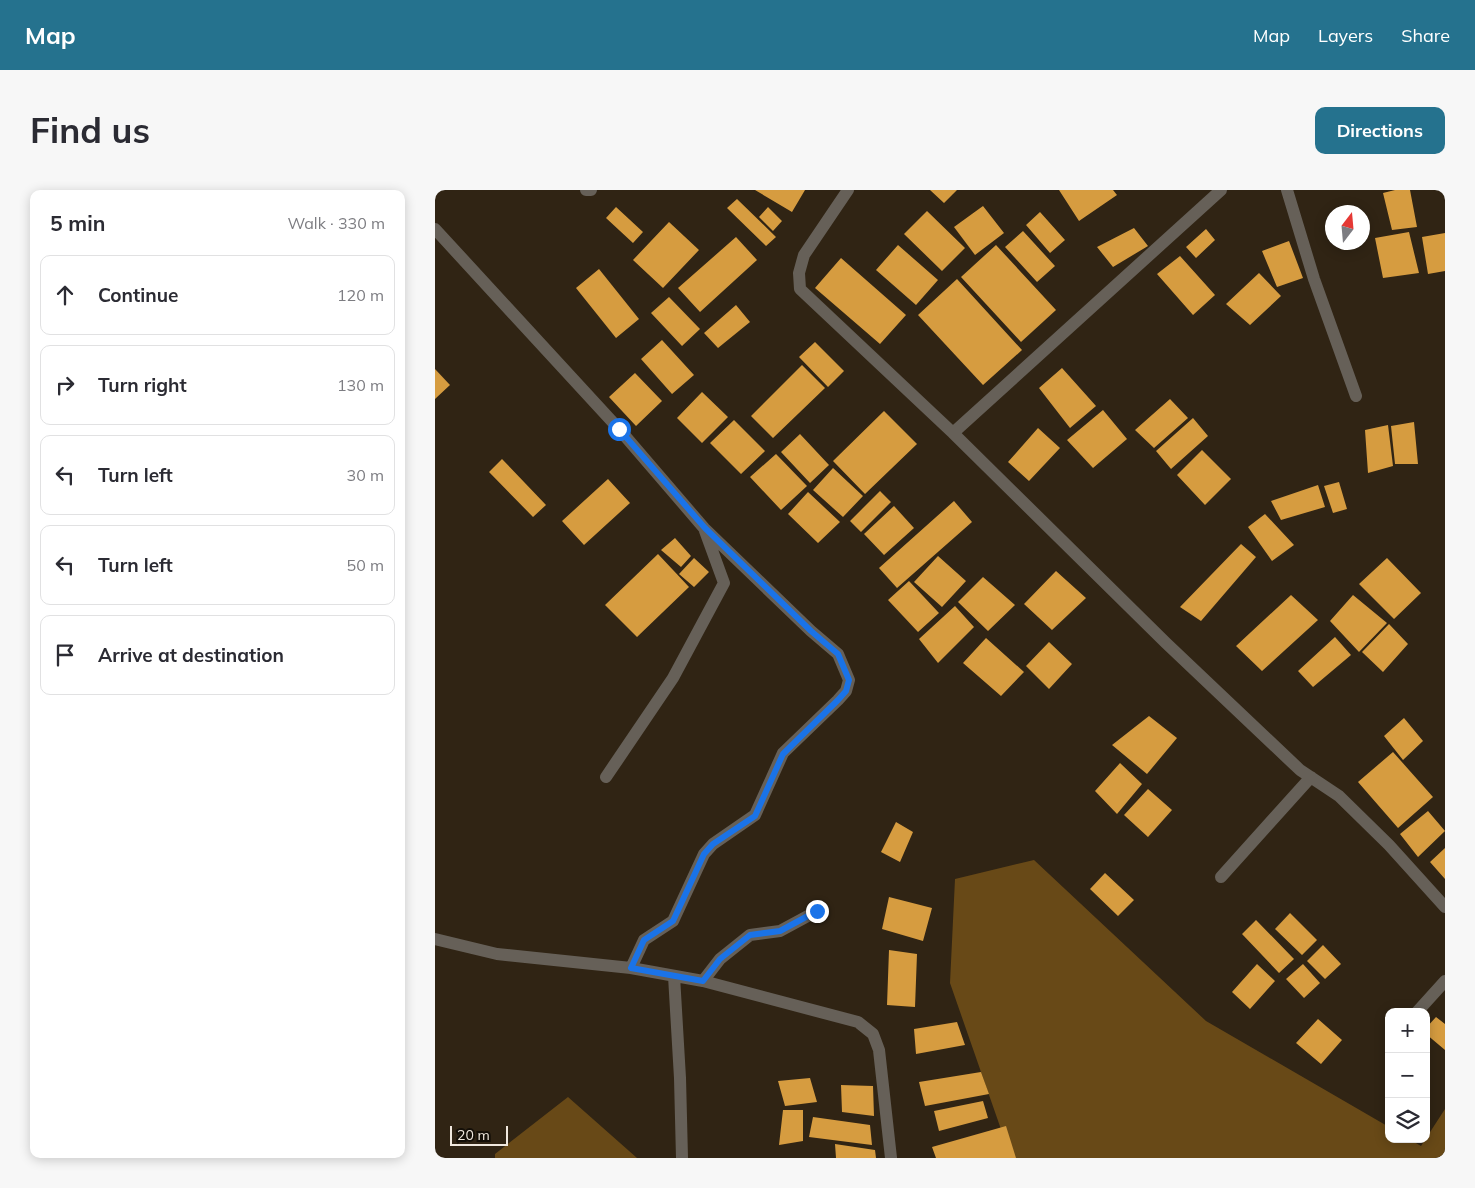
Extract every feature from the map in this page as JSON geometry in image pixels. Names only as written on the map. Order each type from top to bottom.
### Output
[{"type":"street","points":[[586,190],[591,190]]},
{"type":"street","points":[[848,190],[804,255],[799,273],[800,289],[953,433],[1166,643],[1300,770],[1339,796],[1389,846],[1445,907]]},
{"type":"street","points":[[953,433],[1221,190]]},
{"type":"street","points":[[1287,190],[1314,279],[1356,396]]},
{"type":"street","points":[[435,229],[619,429],[705,528],[811,631],[838,654],[849,680],[846,691],[838,700],[783,754],[755,816],[713,844],[704,854],[673,921],[644,940],[631,968]]},
{"type":"street","points":[[606,778],[673,678],[724,582],[705,528]]},
{"type":"street","points":[[1221,877],[1311,777]]},
{"type":"street","points":[[703,981],[720,959],[750,935],[780,931],[817,911]]},
{"type":"street","points":[[435,939],[497,954],[544,961],[631,968],[703,981],[858,1022],[873,1034],[879,1050],[891,1158]]},
{"type":"street","points":[[674,976],[680,1078],[682,1158]]},
{"type":"street","points":[[1421,1008],[1445,982]]},
{"type":"shaded area","points":[[1034,860],[1206,1021],[1385,1125],[1385,1143],[1416,1143],[1421,1146],[1423,1143],[1430,1143],[1430,1132],[1445,1109],[1445,1158],[1011,1158],[950,983],[955,879]]},
{"type":"shaded area","points":[[568,1097],[637,1158],[495,1158],[495,1154]]},
{"type":"building","points":[[755,190],[805,190],[792,212]]},
{"type":"building","points":[[930,190],[957,190],[944,203]]},
{"type":"building","points":[[1059,190],[1113,190],[1117,195],[1079,221]]},
{"type":"building","points":[[1395,190],[1410,190],[1417,227],[1392,230],[1383,193]]},
{"type":"building","points":[[737,199],[776,237],[766,246],[727,208]]},
{"type":"building","points":[[983,206],[1004,233],[975,255],[954,227]]},
{"type":"building","points":[[616,207],[643,232],[633,243],[606,218]]},
{"type":"building","points":[[768,207],[782,221],[773,231],[759,217]]},
{"type":"building","points":[[927,211],[965,248],[942,271],[904,234]]},
{"type":"building","points":[[1040,212],[1065,240],[1050,253],[1026,225]]},
{"type":"building","points":[[669,222],[699,250],[663,288],[633,260]]},
{"type":"building","points":[[1134,228],[1148,246],[1113,267],[1097,247]]},
{"type":"building","points":[[1206,229],[1215,240],[1196,258],[1186,247]]},
{"type":"building","points":[[1023,231],[1055,266],[1037,282],[1005,247]]},
{"type":"building","points":[[1409,232],[1419,273],[1383,278],[1375,238]]},
{"type":"building","points":[[1445,233],[1445,271],[1428,274],[1422,237]]},
{"type":"building","points":[[736,237],[757,260],[700,312],[678,288]]},
{"type":"building","points":[[1289,241],[1303,278],[1277,287],[1262,251]]},
{"type":"building","points":[[898,245],[938,280],[916,305],[876,270]]},
{"type":"building","points":[[996,245],[1056,310],[1021,342],[961,277]]},
{"type":"building","points":[[1180,256],[1215,295],[1193,315],[1157,274]]},
{"type":"building","points":[[841,258],[906,315],[880,344],[815,288]]},
{"type":"building","points":[[599,269],[639,319],[616,338],[576,288]]},
{"type":"building","points":[[1259,273],[1281,296],[1250,325],[1226,304]]},
{"type":"building","points":[[957,279],[1022,350],[983,385],[918,315]]},
{"type":"building","points":[[669,297],[700,329],[682,346],[651,313]]},
{"type":"building","points":[[736,305],[750,322],[718,348],[704,333]]},
{"type":"building","points":[[662,340],[694,375],[672,394],[641,359]]},
{"type":"building","points":[[815,342],[844,371],[828,387],[799,357]]},
{"type":"building","points":[[802,365],[825,388],[773,438],[751,416]]},
{"type":"building","points":[[1062,368],[1096,406],[1070,428],[1039,388]]},
{"type":"building","points":[[435,369],[450,385],[435,399]]},
{"type":"building","points":[[635,373],[662,401],[636,426],[609,397]]},
{"type":"building","points":[[702,392],[728,417],[702,443],[677,418]]},
{"type":"building","points":[[1170,399],[1188,418],[1154,448],[1135,430]]},
{"type":"building","points":[[1103,410],[1127,439],[1093,468],[1067,440]]},
{"type":"building","points":[[884,411],[917,444],[865,494],[833,461]]},
{"type":"building","points":[[1193,418],[1208,436],[1171,469],[1156,451]]},
{"type":"building","points":[[734,420],[765,451],[741,474],[710,443]]},
{"type":"building","points":[[1414,422],[1418,464],[1395,464],[1391,426]]},
{"type":"building","points":[[1388,425],[1393,466],[1368,473],[1365,430]]},
{"type":"building","points":[[1038,428],[1060,448],[1029,481],[1008,462]]},
{"type":"building","points":[[800,434],[829,465],[810,483],[781,452]]},
{"type":"building","points":[[1202,450],[1231,479],[1205,505],[1177,475]]},
{"type":"building","points":[[776,454],[807,486],[781,510],[750,477]]},
{"type":"building","points":[[502,459],[546,505],[533,517],[489,472]]},
{"type":"building","points":[[833,468],[863,496],[843,517],[813,490]]},
{"type":"building","points":[[608,479],[630,503],[584,545],[562,521]]},
{"type":"building","points":[[1339,482],[1347,509],[1333,513],[1324,486]]},
{"type":"building","points":[[1318,485],[1325,507],[1281,520],[1271,501]]},
{"type":"building","points":[[880,491],[891,502],[861,532],[850,521]]},
{"type":"building","points":[[808,492],[840,522],[818,543],[788,514]]},
{"type":"building","points":[[954,501],[972,522],[897,588],[879,568]]},
{"type":"building","points":[[894,506],[914,528],[884,555],[864,534]]},
{"type":"building","points":[[1265,514],[1294,545],[1272,561],[1248,527]]},
{"type":"building","points":[[675,538],[691,556],[681,567],[661,550]]},
{"type":"building","points":[[1241,544],[1256,557],[1201,621],[1180,607]]},
{"type":"building","points":[[658,554],[689,587],[637,637],[605,605]]},
{"type":"building","points":[[938,556],[966,581],[942,607],[914,582]]},
{"type":"building","points":[[694,558],[709,572],[694,587],[679,574]]},
{"type":"building","points":[[1387,558],[1421,593],[1394,619],[1359,584]]},
{"type":"building","points":[[1056,571],[1086,598],[1052,630],[1024,604]]},
{"type":"building","points":[[983,577],[1015,605],[988,631],[958,602]]},
{"type":"building","points":[[909,581],[939,613],[918,632],[888,600]]},
{"type":"building","points":[[1291,595],[1318,620],[1262,671],[1236,646]]},
{"type":"building","points":[[1353,595],[1387,623],[1359,652],[1330,621]]},
{"type":"building","points":[[955,606],[974,627],[938,663],[919,639]]},
{"type":"building","points":[[1389,624],[1408,644],[1383,672],[1362,652]]},
{"type":"building","points":[[1335,637],[1351,655],[1313,687],[1298,671]]},
{"type":"building","points":[[986,638],[1024,672],[1001,696],[963,663]]},
{"type":"building","points":[[1049,642],[1072,664],[1049,689],[1026,666]]},
{"type":"building","points":[[1149,716],[1177,738],[1147,774],[1112,745]]},
{"type":"building","points":[[1404,718],[1423,741],[1403,760],[1384,736]]},
{"type":"building","points":[[1393,752],[1433,797],[1398,828],[1358,782]]},
{"type":"building","points":[[1120,763],[1142,784],[1117,814],[1095,791]]},
{"type":"building","points":[[1148,789],[1172,810],[1148,837],[1124,815]]},
{"type":"building","points":[[1428,811],[1445,831],[1418,857],[1400,834]]},
{"type":"building","points":[[896,822],[913,832],[900,862],[881,852]]},
{"type":"building","points":[[1445,848],[1445,879],[1430,862]]},
{"type":"building","points":[[1105,873],[1134,900],[1118,916],[1090,889]]},
{"type":"building","points":[[889,897],[932,908],[923,941],[882,929]]},
{"type":"building","points":[[1290,913],[1317,940],[1302,955],[1275,929]]},
{"type":"building","points":[[1256,920],[1294,959],[1279,973],[1242,934]]},
{"type":"building","points":[[1323,945],[1341,964],[1325,979],[1307,961]]},
{"type":"building","points":[[889,950],[917,954],[915,1007],[887,1005]]},
{"type":"building","points":[[1257,964],[1275,981],[1250,1009],[1232,992]]},
{"type":"building","points":[[1303,964],[1320,983],[1304,998],[1286,979]]},
{"type":"building","points":[[1436,1017],[1445,1024],[1445,1050],[1430,1037],[1430,1024]]},
{"type":"building","points":[[1318,1019],[1342,1040],[1321,1064],[1296,1043]]},
{"type":"building","points":[[957,1022],[965,1045],[916,1054],[914,1029]]},
{"type":"building","points":[[981,1072],[989,1094],[925,1106],[919,1082]]},
{"type":"building","points":[[810,1078],[817,1102],[785,1106],[778,1081]]},
{"type":"building","points":[[841,1085],[873,1086],[874,1116],[842,1112]]},
{"type":"building","points":[[983,1101],[988,1118],[939,1131],[934,1111]]},
{"type":"building","points":[[783,1110],[803,1110],[803,1141],[779,1145]]},
{"type":"building","points":[[813,1117],[870,1125],[872,1145],[809,1137]]},
{"type":"building","points":[[1006,1126],[1016,1158],[936,1158],[932,1147]]},
{"type":"building","points":[[835,1144],[875,1150],[876,1158],[836,1158]]},
{"type":"route","points":[[619,429],[705,528],[811,631],[838,654],[849,680],[846,691],[838,700],[783,754],[771,778],[764,800],[755,816],[713,844],[704,854],[673,921],[644,940],[631,968],[703,981],[720,959],[750,935],[780,931],[817,911]]}]
